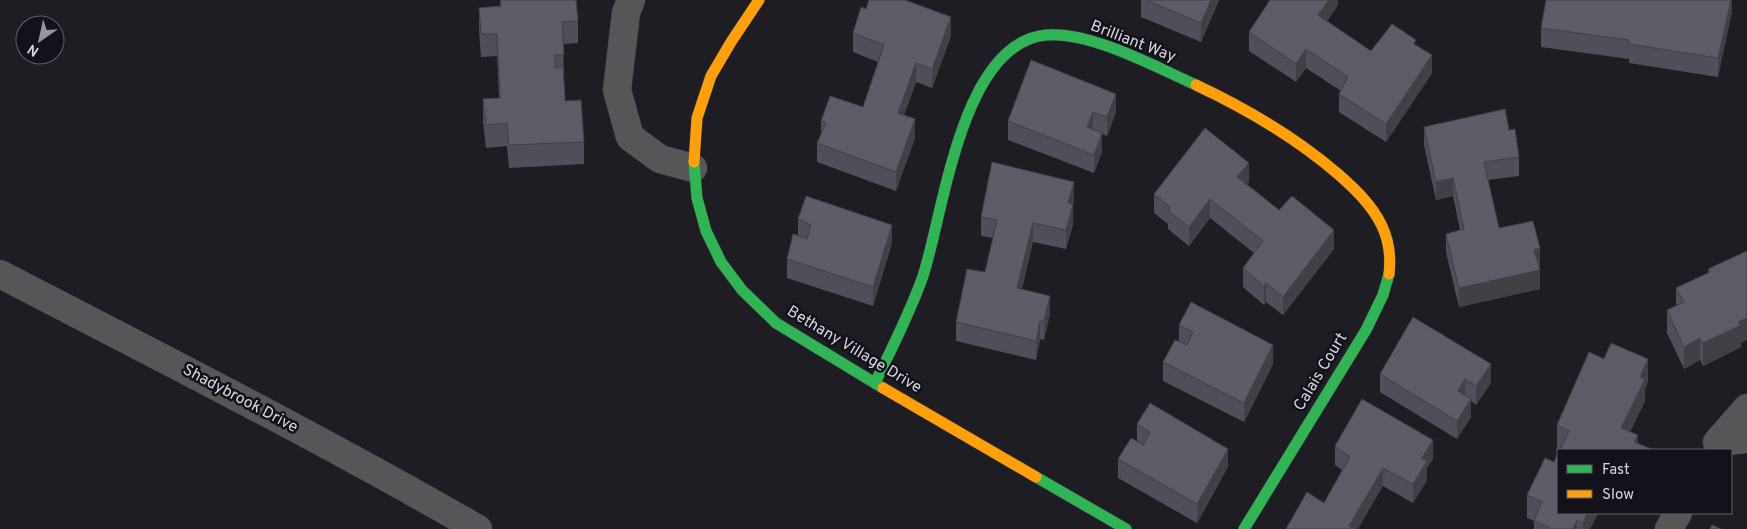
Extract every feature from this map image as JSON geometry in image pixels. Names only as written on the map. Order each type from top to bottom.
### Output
[{"type":"street","points":[[631,0],[626,13],[617,90],[630,137],[660,159],[693,168]]},
{"type":"street","name":"Bethany Village Drive","points":[[759,0],[711,76],[697,118],[693,168],[697,198],[706,231],[721,262],[742,290],[776,323],[1126,529]]},
{"type":"street","name":"Brilliant Way","points":[[876,383],[904,321],[926,264],[952,158],[966,118],[982,86],[998,61],[1013,47],[1030,38],[1050,35],[1072,37],[1117,51],[1204,88],[1290,136],[1332,168],[1368,203],[1381,221]]},
{"type":"street","name":"Calais Court","points":[[1244,529],[1353,350],[1387,287],[1390,264],[1388,242],[1381,221]]},
{"type":"street","name":"Shadybrook Drive","points":[[0,274],[190,372],[478,529]]},
{"type":"street","points":[[1715,446],[1747,408]]},
{"type":"street","points":[[1715,446],[1747,439]]},
{"type":"street","points":[[1669,529],[1677,514]]},
{"type":"building","points":[[501,0],[576,0],[578,21],[562,22],[564,55],[555,55],[555,68],[563,67],[565,101],[581,100],[584,142],[509,145],[507,123],[486,125],[483,99],[500,98],[497,34],[481,34],[479,8],[501,6]]},
{"type":"building","points":[[869,0],[905,0],[951,17],[932,69],[916,63],[898,113],[915,119],[896,172],[817,143],[826,123],[821,121],[830,96],[863,107],[884,45],[853,33],[861,7],[866,9]]},
{"type":"building","points":[[1146,0],[1211,0],[1201,23]]},
{"type":"building","points":[[1270,0],[1329,0],[1318,15],[1371,51],[1392,24],[1416,40],[1414,44],[1432,55],[1386,124],[1339,94],[1348,77],[1306,49],[1296,64],[1249,32]]},
{"type":"building","points":[[1546,0],[1731,0],[1718,58],[1629,44],[1629,40],[1541,28]]},
{"type":"building","points":[[1031,60],[1116,94],[1107,117],[1093,112],[1087,127],[1102,133],[1094,155],[1008,121]]},
{"type":"building","points":[[1505,109],[1509,130],[1515,129],[1519,157],[1484,162],[1499,228],[1533,221],[1540,248],[1534,250],[1540,270],[1459,288],[1446,234],[1464,229],[1453,178],[1436,182],[1424,127]]},
{"type":"building","points":[[1205,128],[1249,163],[1237,177],[1279,210],[1292,196],[1334,230],[1283,297],[1266,283],[1264,286],[1243,268],[1263,241],[1210,199],[1189,227],[1168,211],[1170,207],[1154,194]]},
{"type":"building","points":[[992,162],[1074,182],[1068,203],[1073,205],[1066,230],[1033,223],[1017,288],[1050,296],[1044,321],[1040,321],[1036,341],[956,322],[967,269],[985,272],[997,220],[981,217]]},
{"type":"building","points":[[806,196],[892,225],[873,287],[787,259],[793,234],[807,239],[811,225],[798,219]]},
{"type":"building","points":[[1747,251],[1747,318],[1738,322],[1741,325],[1703,343],[1700,338],[1684,347],[1667,310],[1684,302],[1676,288],[1710,272],[1708,269]]},
{"type":"building","points":[[1191,302],[1273,345],[1244,403],[1163,362],[1175,340],[1187,345],[1193,332],[1179,325]]},
{"type":"building","points":[[1413,317],[1491,364],[1476,386],[1465,379],[1458,391],[1471,399],[1457,421],[1380,374]]},
{"type":"building","points":[[1611,343],[1648,359],[1640,377],[1645,379],[1621,428],[1638,435],[1634,442],[1652,449],[1560,449],[1569,431],[1557,425],[1589,352],[1604,359]]},
{"type":"building","points":[[1362,399],[1433,440],[1422,458],[1427,461],[1413,484],[1383,468],[1349,526],[1356,529],[1286,529],[1307,492],[1324,503],[1350,457],[1335,446]]},
{"type":"building","points":[[1150,403],[1228,449],[1197,504],[1118,459],[1131,438],[1143,445],[1150,432],[1137,424]]},
{"type":"building","points":[[1557,456],[1557,514],[1587,514],[1583,523],[1577,520],[1573,529],[1552,529],[1534,520],[1542,502],[1527,495],[1545,458],[1554,462]]},
{"type":"building","points":[[1712,525],[1721,529],[1710,529]]},
{"type":"traffic: fast","points":[[875,383],[907,317],[923,276],[960,134],[975,98],[994,67],[1017,45],[1046,35],[1063,35],[1082,39],[1102,44],[1143,60],[1196,85]]},
{"type":"traffic: fast","points":[[694,162],[697,198],[706,231],[721,262],[742,290],[776,323],[883,388]]},
{"type":"traffic: fast","points":[[1244,529],[1366,330],[1383,295],[1389,274]]},
{"type":"traffic: fast","points":[[1036,477],[1126,529]]},
{"type":"traffic: slow","points":[[694,162],[697,118],[711,76],[759,0]]},
{"type":"traffic: slow","points":[[1196,85],[1234,104],[1288,136],[1351,185],[1368,204],[1382,226],[1389,249],[1389,274]]},
{"type":"traffic: slow","points":[[883,388],[1036,477]]}]
